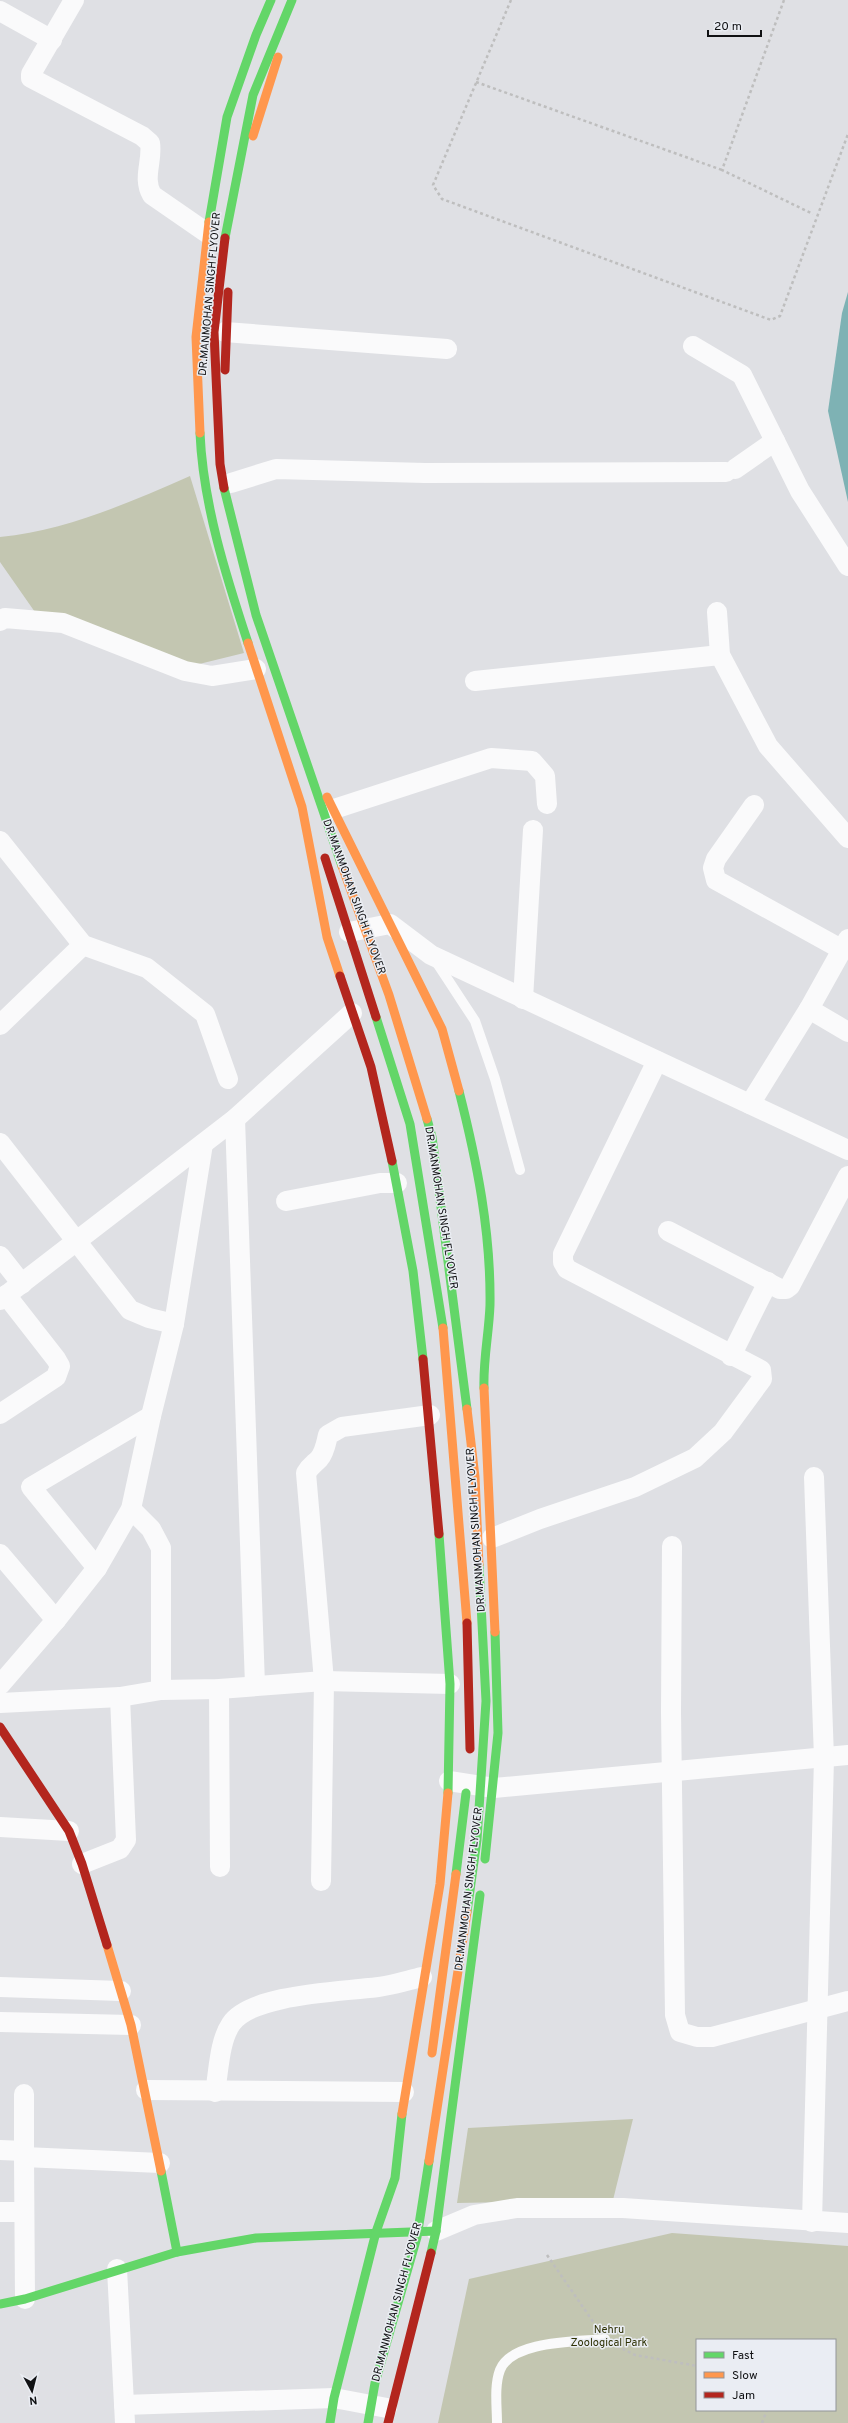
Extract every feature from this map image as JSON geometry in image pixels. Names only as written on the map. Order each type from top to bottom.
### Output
[{"type":"main road","points":[[271,0],[256,35],[227,117],[207,233],[196,337],[201,465],[228,583],[302,807],[327,937],[371,1067],[397,1183],[413,1271],[430,1415],[458,1779],[422,1977],[404,2092],[395,2178],[376,2232],[334,2398],[330,2423]]},
{"type":"main road","name":"DR.MANMOHAN SINGH FLYOVER","points":[[278,0],[258,43],[239,101],[225,156],[213,239],[202,367],[208,471],[228,555],[318,836]]},
{"type":"main road","name":"DR.MANMOHAN SINGH FLYOVER","points":[[292,0],[254,96],[236,174],[223,252],[214,332],[220,464],[227,505],[256,615],[323,813],[390,995],[432,1137],[451,1273],[475,1477],[486,1701],[477,1840],[458,1981],[417,2237],[375,2382],[368,2423]]},
{"type":"main road","points":[[302,0],[281,50],[256,126],[230,263],[226,332],[225,410],[231,483],[243,543],[262,610],[331,810],[442,1029],[469,1131],[486,1215],[490,1306],[482,1369],[492,1538],[498,1733],[494,1788],[483,1872]]},
{"type":"main road","name":"DR.MANMOHAN SINGH FLYOVER","points":[[322,851],[410,1124],[446,1345],[467,1618],[469,1761]]},
{"type":"main road","points":[[0,1727],[69,1832],[82,1864],[131,2025],[146,2090],[177,2252]]},
{"type":"main road","name":"DR.MANMOHAN SINGH FLYOVER","points":[[430,2065],[461,1840],[458,1779]]},
{"type":"main road","points":[[389,2416],[436,2231],[481,1887]]},
{"type":"main road","name":"DR.MANMOHAN SINGH FLYOVER","points":[[401,2243],[407,2220]]},
{"type":"main road","points":[[0,2304],[25,2299],[117,2269],[177,2252],[256,2238],[376,2232],[436,2231]]},
{"type":"main road","name":"DR.MANMOHAN SINGH FLYOVER","points":[[356,2416],[362,2393]]},
{"type":"street","points":[[74,0],[31,74],[31,78],[142,136],[150,143],[151,152],[146,185],[152,194],[207,233]]},
{"type":"street","points":[[0,12],[52,40]]},
{"type":"street","points":[[226,332],[447,349]]},
{"type":"street","points":[[693,346],[742,375],[800,491],[848,566]]},
{"type":"street","points":[[231,483],[276,469],[425,473],[731,471],[775,441]]},
{"type":"street","points":[[717,612],[720,655],[768,746],[848,838]]},
{"type":"street","points":[[0,621],[5,618],[63,623],[185,671],[212,676],[256,669]]},
{"type":"street","points":[[475,681],[720,655]]},
{"type":"street","points":[[331,810],[491,758],[532,761],[545,776],[547,804]]},
{"type":"street","points":[[750,1104],[809,1009],[845,944],[716,880],[713,868],[716,859],[754,805]]},
{"type":"street","points":[[523,999],[533,830]]},
{"type":"street","points":[[0,841],[83,946],[147,968],[205,1014],[228,1079]]},
{"type":"street","points":[[327,937],[390,924],[431,955],[848,1150]]},
{"type":"street","points":[[0,1025],[83,946]]},
{"type":"street","points":[[809,1009],[848,1032]]},
{"type":"street","points":[[9,1293],[235,1119],[352,1013]]},
{"type":"street","points":[[492,1538],[540,1519],[635,1487],[695,1458],[723,1432],[762,1379],[761,1370],[731,1356],[567,1269],[563,1262],[563,1254],[657,1061]]},
{"type":"street","points":[[235,1119],[255,1686]]},
{"type":"street","points":[[0,1143],[130,1310],[149,1318],[174,1324]]},
{"type":"street","points":[[0,1685],[56,1620],[97,1568],[131,1509],[151,1416],[174,1324],[203,1144]]},
{"type":"street","points":[[668,1231],[780,1289],[786,1289],[790,1286],[848,1176]]},
{"type":"street","points":[[286,1201],[380,1183],[397,1183]]},
{"type":"street","points":[[0,1256],[9,1293],[56,1358],[60,1366],[56,1377],[0,1414]]},
{"type":"street","points":[[731,1356],[768,1282]]},
{"type":"street","points":[[321,1881],[324,1681],[306,1473],[310,1466],[320,1458],[324,1450],[328,1434],[342,1427],[430,1415]]},
{"type":"street","points":[[97,1568],[31,1487],[151,1416]]},
{"type":"street","points":[[812,2222],[824,1758],[814,1477]]},
{"type":"street","points":[[131,1509],[151,1529],[161,1548],[161,1690]]},
{"type":"street","points":[[672,1546],[671,1712],[673,1772],[675,2015],[680,2032],[697,2037],[712,2037],[848,2001]]},
{"type":"street","points":[[0,1554],[56,1620]]},
{"type":"street","points":[[0,1703],[120,1697],[161,1690],[219,1689],[324,1681],[450,1684]]},
{"type":"street","points":[[219,1689],[220,1867]]},
{"type":"street","points":[[82,1864],[120,1849],[126,1840],[120,1697]]},
{"type":"street","points":[[458,1779],[494,1788],[848,1755]]},
{"type":"street","points":[[0,1827],[69,1832]]},
{"type":"street","points":[[215,2092],[224,2042],[230,2025],[236,2018],[251,2008],[325,1991],[370,1988],[422,1977]]},
{"type":"street","points":[[0,1987],[121,1991]]},
{"type":"street","points":[[0,2022],[131,2025]]},
{"type":"street","points":[[146,2090],[215,2092],[404,2092]]},
{"type":"street","points":[[24,2094],[25,2299]]},
{"type":"street","points":[[0,2150],[24,2154],[160,2163]]},
{"type":"street","points":[[436,2231],[474,2215],[517,2208],[623,2208],[812,2222],[848,2223]]},
{"type":"street","points":[[0,2212],[24,2212]]},
{"type":"street","points":[[117,2269],[124,2414],[334,2398],[389,2416]]},
{"type":"lane","points":[[431,955],[475,1022],[495,1079],[520,1170]]},
{"type":"lane","points":[[498,2423],[497,2391],[500,2370],[511,2357],[528,2347],[606,2338]]},
{"type":"path","points":[[511,0],[432,186],[442,199],[770,320],[780,316],[848,134]]},
{"type":"path","points":[[722,170],[784,0]]},
{"type":"path","points":[[476,82],[722,170],[813,214]]},
{"type":"path","points":[[762,2423],[768,2411]]},
{"type":"green space","points":[[190,476],[244,653],[191,666],[37,615],[0,562],[0,537],[74,522],[144,496]]},
{"type":"green space","points":[[633,2119],[613,2200],[457,2203],[468,2128]]},
{"type":"green space","name":"Nehru Zoological Park","points":[[672,2233],[848,2246],[848,2423],[438,2423],[469,2279]]},
{"type":"water","points":[[848,292],[848,502],[828,411],[842,313]]},
{"type":"traffic: fast","points":[[209,222],[227,117],[256,35],[271,0]]},
{"type":"traffic: fast","points":[[225,238],[253,95],[292,0]]},
{"type":"traffic: fast","points":[[200,433],[206,486],[217,540],[248,643]]},
{"type":"traffic: fast","points":[[224,488],[256,615],[342,866]]},
{"type":"traffic: fast","points":[[376,1017],[410,1124],[443,1328]]},
{"type":"traffic: fast","points":[[459,1091],[472,1144],[482,1197],[488,1251],[490,1305],[484,1367],[484,1388]]},
{"type":"traffic: fast","points":[[427,1119],[432,1137],[467,1409]]},
{"type":"traffic: fast","points":[[392,1161],[413,1271],[423,1359]]},
{"type":"traffic: fast","points":[[439,1534],[450,1684],[448,1793]]},
{"type":"traffic: fast","points":[[467,1912],[477,1840],[486,1701],[479,1565]]},
{"type":"traffic: fast","points":[[485,1859],[498,1733],[495,1632]]},
{"type":"traffic: fast","points":[[456,1874],[466,1793]]},
{"type":"traffic: fast","points":[[431,2253],[436,2231],[480,1895]]},
{"type":"traffic: fast","points":[[330,2423],[334,2398],[376,2232],[395,2178],[402,2114]]},
{"type":"traffic: fast","points":[[368,2423],[375,2383],[417,2237],[429,2161]]},
{"type":"traffic: fast","points":[[161,2171],[177,2252]]},
{"type":"traffic: fast","points":[[0,2304],[25,2299],[177,2252],[256,2238],[436,2231]]},
{"type":"traffic: slow","points":[[253,136],[278,57]]},
{"type":"traffic: slow","points":[[200,433],[196,337],[209,222]]},
{"type":"traffic: slow","points":[[248,643],[302,807],[327,937],[340,976]]},
{"type":"traffic: slow","points":[[327,797],[442,1029],[459,1091]]},
{"type":"traffic: slow","points":[[342,866],[389,995],[427,1119]]},
{"type":"traffic: slow","points":[[443,1328],[467,1623]]},
{"type":"traffic: slow","points":[[484,1388],[495,1632]]},
{"type":"traffic: slow","points":[[467,1409],[475,1477],[479,1565]]},
{"type":"traffic: slow","points":[[402,2114],[440,1884],[448,1793]]},
{"type":"traffic: slow","points":[[432,2053],[456,1874]]},
{"type":"traffic: slow","points":[[429,2161],[467,1912]]},
{"type":"traffic: slow","points":[[107,1945],[131,2025],[161,2171]]},
{"type":"traffic: jam","points":[[224,488],[220,464],[214,332],[225,238]]},
{"type":"traffic: jam","points":[[225,370],[228,292]]},
{"type":"traffic: jam","points":[[325,858],[376,1017]]},
{"type":"traffic: jam","points":[[340,976],[371,1067],[392,1161]]},
{"type":"traffic: jam","points":[[423,1359],[439,1534]]},
{"type":"traffic: jam","points":[[467,1623],[470,1749]]},
{"type":"traffic: jam","points":[[0,1727],[69,1831],[82,1864],[107,1945]]},
{"type":"traffic: jam","points":[[388,2423],[431,2253]]}]
